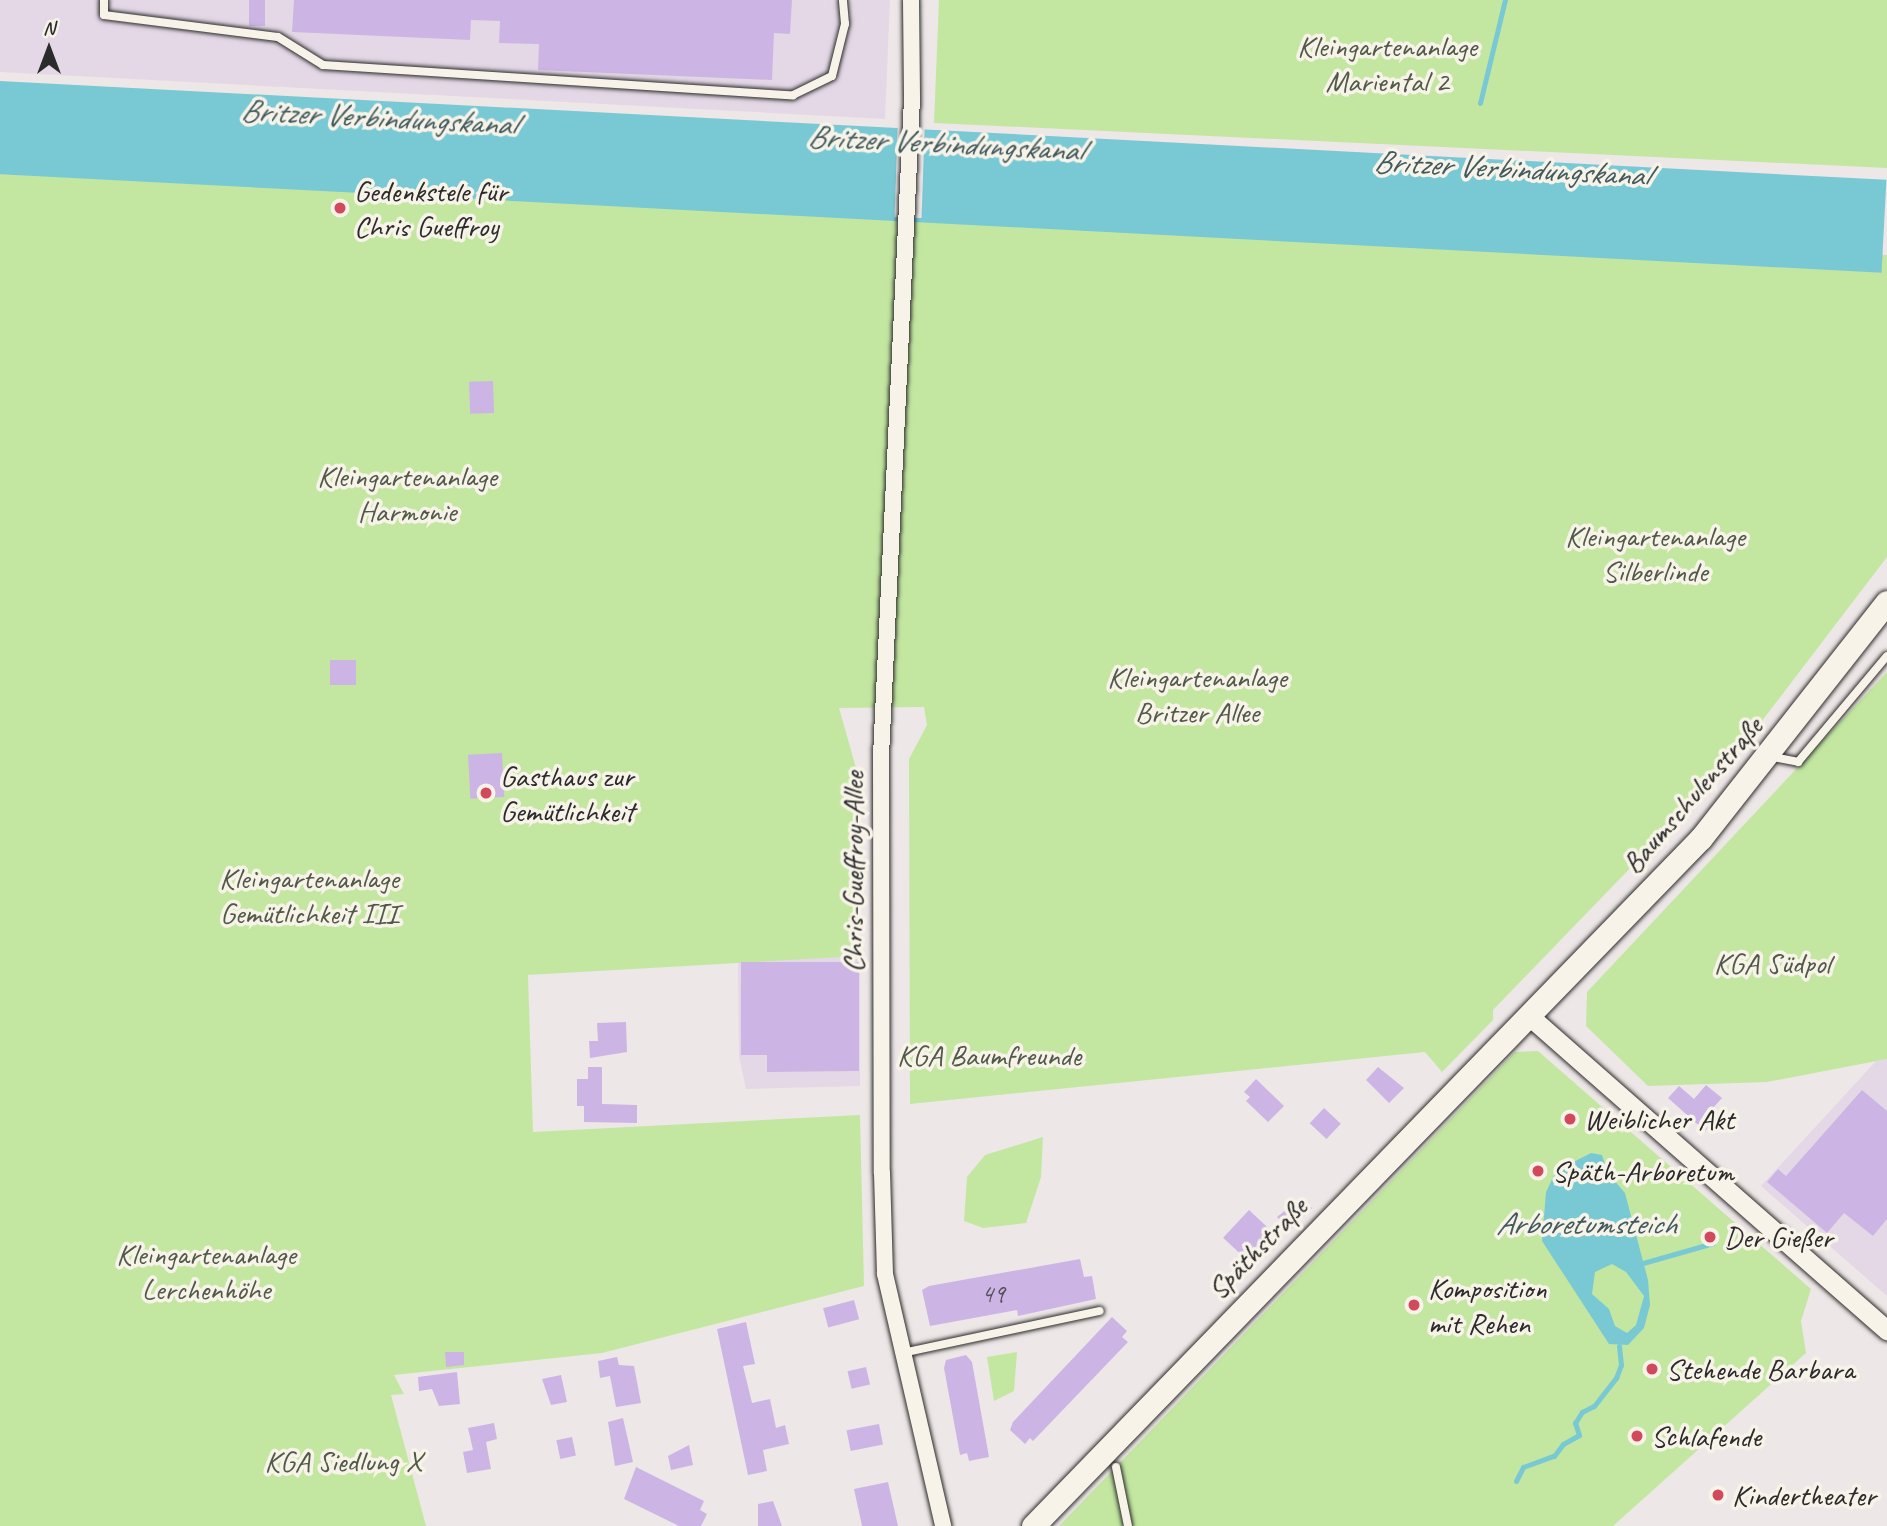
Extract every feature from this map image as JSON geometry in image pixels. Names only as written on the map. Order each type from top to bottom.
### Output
[{"type":"main road","name":"Baumschulenstraße","points":[[1528,1015],[1658,885],[1768,756],[1887,602]]},
{"type":"main road","name":"Späthstraße","points":[[1033,1526],[1107,1467],[1528,1015]]},
{"type":"street","name":"Chris-Gueffroy-Allee","points":[[911,0],[907,222],[881,756],[885,1275],[945,1523]]},
{"type":"street","points":[[1528,1015],[1884,1321]]},
{"type":"lane","points":[[104,0],[104,15],[278,37],[323,65],[793,95],[831,76],[845,23],[843,0]]},
{"type":"lane","points":[[1768,756],[1798,762],[1887,656]]},
{"type":"lane","points":[[902,1353],[1100,1311]]},
{"type":"lane","points":[[1107,1467],[1128,1526]]},
{"type":"shaded area","points":[[0,0],[890,0],[885,119],[0,72]]},
{"type":"shaded area","points":[[860,956],[860,1086],[746,1089],[739,1056],[738,962]]},
{"type":"shaded area","points":[[1887,1059],[1887,1296],[1761,1186],[1876,1061]]},
{"type":"green space","name":"Kleingartenanlage Mariental 2","points":[[939,0],[1887,0],[1887,168],[934,123]]},
{"type":"green space","points":[[0,174],[1887,255],[1887,557],[1723,772],[1493,1010],[1493,1020],[1442,1072],[1425,1052],[910,1104],[909,759],[927,725],[924,707],[839,708],[860,782],[860,956],[528,975],[533,1132],[860,1115],[864,1286],[602,1353],[394,1375],[404,1394],[391,1395],[426,1526],[0,1526]]},
{"type":"green space","name":"KGA Südpol","points":[[1887,672],[1887,1059],[1767,1082],[1648,1086],[1586,1026],[1587,992]]},
{"type":"green space","name":"Späth-Arboretum","points":[[1538,1051],[1811,1289],[1801,1321],[1806,1353],[1613,1526],[1059,1526],[1515,1052]]},
{"type":"green space","points":[[1043,1137],[1041,1177],[1026,1223],[983,1228],[964,1221],[967,1177],[985,1155]]},
{"type":"green space","points":[[1017,1352],[1014,1391],[994,1401],[987,1357]]},
{"type":"water","name":"Britzer Verbindungskanal","points":[[0,81],[1886,180],[1882,273],[0,174]]},
{"type":"water","name":"Arboretumsteich","points":[[1591,1153],[1602,1155],[1608,1173],[1625,1193],[1648,1280],[1650,1305],[1644,1328],[1628,1345],[1609,1344],[1542,1241],[1546,1192],[1556,1171]],"holes":[[[1612,1264],[1626,1272],[1644,1296],[1636,1325],[1627,1333],[1615,1326],[1609,1309],[1592,1294],[1595,1272]]]},
{"type":"pier","points":[[898,118],[925,119],[922,218],[895,217]]},
{"type":"building","points":[[249,0],[265,0],[265,26],[249,26]]},
{"type":"building","points":[[294,0],[792,0],[790,34],[774,33],[772,80],[538,70],[539,44],[499,43],[500,21],[471,20],[470,40],[292,32]]},
{"type":"building","points":[[493,381],[494,413],[470,414],[469,382]]},
{"type":"building","points":[[330,660],[356,660],[356,685],[330,685]]},
{"type":"building","points":[[502,753],[504,797],[470,799],[468,755]]},
{"type":"building","points":[[741,962],[859,962],[859,1071],[767,1072],[767,1055],[741,1055]]},
{"type":"building","points":[[626,1022],[627,1052],[590,1058],[589,1041],[598,1041],[597,1023]]},
{"type":"building","points":[[588,1067],[602,1067],[602,1104],[637,1105],[637,1123],[584,1122],[584,1106],[577,1106],[577,1079],[588,1079]]},
{"type":"building","points":[[1378,1067],[1404,1088],[1389,1103],[1366,1080]]},
{"type":"building","points":[[1256,1079],[1284,1106],[1268,1122],[1246,1101],[1250,1097],[1244,1092]]},
{"type":"building","points":[[1706,1085],[1722,1098],[1713,1108],[1720,1114],[1705,1131],[1668,1098],[1679,1086],[1694,1099]]},
{"type":"building","points":[[1862,1090],[1887,1111],[1887,1219],[1873,1236],[1844,1213],[1827,1233],[1767,1182],[1778,1169],[1786,1176]]},
{"type":"building","points":[[1324,1108],[1341,1124],[1326,1139],[1310,1123]]},
{"type":"building","points":[[1301,1198],[1312,1208],[1290,1230],[1277,1217]]},
{"type":"building","points":[[1249,1210],[1273,1233],[1247,1260],[1223,1238]]},
{"type":"building","points":[[1080,1259],[1084,1277],[1092,1276],[1096,1299],[1018,1316],[1017,1310],[930,1326],[922,1290],[929,1286]]},
{"type":"building","points":[[854,1300],[859,1319],[828,1328],[823,1308]]},
{"type":"building","points":[[1112,1317],[1127,1331],[1122,1337],[1128,1342],[1033,1441],[1030,1438],[1025,1444],[1010,1430],[1013,1422]]},
{"type":"building","points":[[746,1322],[755,1364],[743,1366],[752,1403],[770,1399],[776,1428],[785,1425],[789,1444],[763,1450],[767,1471],[748,1475],[717,1329]]},
{"type":"building","points":[[445,1352],[464,1352],[464,1365],[446,1367]]},
{"type":"building","points":[[966,1355],[972,1362],[989,1457],[969,1461],[967,1453],[960,1455],[944,1368],[946,1360]]},
{"type":"building","points":[[617,1357],[619,1365],[634,1366],[641,1403],[616,1407],[610,1376],[600,1378],[598,1361]]},
{"type":"building","points":[[866,1367],[870,1385],[852,1389],[847,1371]]},
{"type":"building","points":[[457,1372],[460,1404],[439,1406],[432,1389],[419,1391],[418,1377]]},
{"type":"building","points":[[561,1375],[567,1402],[551,1405],[542,1379]]},
{"type":"building","points":[[623,1418],[633,1462],[615,1466],[608,1422]]},
{"type":"building","points":[[494,1423],[497,1439],[486,1442],[491,1469],[467,1473],[463,1452],[473,1450],[468,1428]]},
{"type":"building","points":[[879,1424],[883,1445],[851,1451],[847,1430]]},
{"type":"building","points":[[572,1437],[576,1456],[560,1459],[556,1440]]},
{"type":"building","points":[[689,1445],[693,1465],[671,1470],[668,1456]]},
{"type":"building","points":[[636,1467],[704,1501],[700,1510],[707,1514],[701,1526],[679,1526],[624,1499]]},
{"type":"building","points":[[888,1482],[898,1526],[862,1526],[854,1489]]},
{"type":"building","points":[[773,1501],[782,1526],[758,1526],[758,1504]]},
{"type":"waterway","points":[[1480,103],[1505,0]]},
{"type":"waterway","points":[[1643,1263],[1713,1243]]},
{"type":"waterway","points":[[1516,1481],[1523,1467],[1554,1456],[1563,1444],[1579,1435],[1575,1423],[1582,1412],[1594,1406],[1616,1378],[1621,1365],[1619,1346]]},
{"type":"place","name":"Gedenkstele für Chris Gueffroy","points":[[340,208]]},
{"type":"place","name":"Gasthaus zur Gemütlichkeit","points":[[486,793]]},
{"type":"place","name":"Weiblicher Akt","points":[[1570,1119]]},
{"type":"place","name":"Späth-Arboretum","points":[[1538,1171]]},
{"type":"place","name":"Der Gießer","points":[[1710,1237]]},
{"type":"place","name":"Komposition mit Rehen","points":[[1414,1305]]},
{"type":"place","name":"Stehende Barbara","points":[[1652,1369]]},
{"type":"place","name":"Schlafende","points":[[1637,1436]]},
{"type":"place","name":"Kindertheater","points":[[1718,1495]]},
{"type":"park label","name":"Kleingartenanlage Harmonie","points":[[407,493]]},
{"type":"park label","name":"Kleingartenanlage Silberlinde","points":[[1655,553]]},
{"type":"park label","name":"Kleingartenanlage Britzer Allee","points":[[1197,694]]},
{"type":"park label","name":"Kleingartenanlage Gemütlichkeit III","points":[[309,895]]},
{"type":"park label","name":"KGA Baumfreunde","points":[[989,1055]]},
{"type":"park label","name":"Kleingartenanlage Lerchenhöhe","points":[[206,1271]]},
{"type":"park label","name":"KGA Siedlung X","points":[[343,1461]]}]
